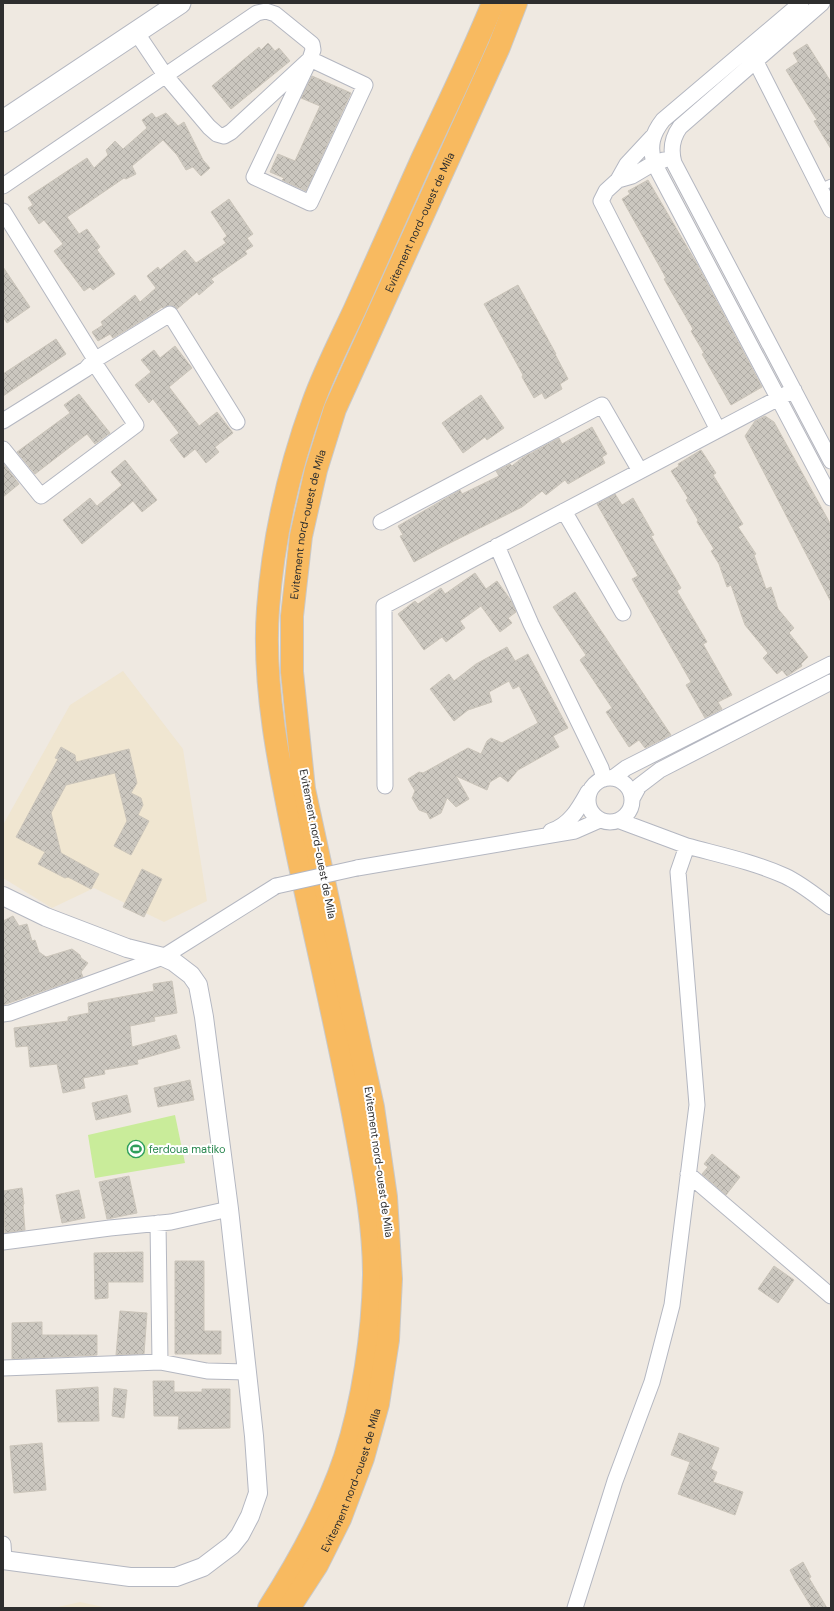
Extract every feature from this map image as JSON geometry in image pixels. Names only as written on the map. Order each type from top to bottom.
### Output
[{"type":"highway","points":[[269,1608],[294,1570],[324,1508],[345,1456],[361,1393],[371,1328],[374,1273],[369,1202],[346,1077],[315,942],[287,806],[273,715],[268,670],[268,611],[276,541],[289,481],[313,402],[479,38],[493,3]]},
{"type":"highway","name":"Evitement nord-ouest de Mila","points":[[289,1608],[317,1565],[340,1519],[363,1458],[378,1404],[387,1347],[391,1279],[386,1197],[373,1107],[304,789],[292,672],[292,616],[301,536],[316,470],[335,409],[499,47],[516,3]]},
{"type":"main road","points":[[3,121],[180,3]]},
{"type":"street","points":[[718,430],[602,205],[602,198],[603,194],[618,180],[627,164],[654,135],[663,120],[802,3]]},
{"type":"street","points":[[822,3],[680,127],[676,132],[672,144],[672,157],[831,461]]},
{"type":"street","points":[[3,186],[256,13],[266,11],[275,14],[312,44],[313,50],[254,177],[310,203],[365,85],[310,59]]},
{"type":"street","points":[[136,32],[165,75],[210,127],[217,134],[224,136],[231,132],[310,59]]},
{"type":"street","points":[[748,48],[825,185],[831,210]]},
{"type":"street","points":[[663,120],[676,132]]},
{"type":"street","points":[[654,135],[651,152],[654,162],[831,498]]},
{"type":"street","points":[[618,180],[632,176],[654,162],[672,157]]},
{"type":"street","points":[[3,211],[90,350],[93,356],[93,361],[136,424],[41,496],[3,449]]},
{"type":"street","points":[[3,421],[86,369],[93,361],[170,314],[237,422]]},
{"type":"street","points":[[385,786],[384,606],[794,390]]},
{"type":"street","points":[[381,522],[602,405],[640,471]]},
{"type":"street","points":[[564,511],[623,613]]},
{"type":"street","points":[[497,546],[531,624],[600,768],[609,778],[627,784],[633,797]]},
{"type":"street","points":[[529,837],[557,829],[567,822],[576,814],[590,789],[600,779],[609,778],[831,664]]},
{"type":"street","points":[[620,821],[630,811],[633,797],[639,786],[660,770],[831,682]]},
{"type":"street","points":[[590,789],[587,803],[594,816],[606,823],[620,821],[688,846],[748,863],[785,876],[803,886],[831,907]]},
{"type":"street","points":[[3,1014],[10,1013],[163,957],[276,886],[357,868],[575,830],[600,820]]},
{"type":"street","points":[[575,1608],[615,1481],[652,1382],[672,1305],[697,1105],[678,872],[688,846]]},
{"type":"street","points":[[3,896],[54,920],[127,948],[163,957],[174,962],[187,971],[198,985],[204,1017],[229,1209],[254,1436],[258,1493],[250,1516],[240,1535],[232,1545],[203,1567],[176,1577],[130,1577],[3,1554]]},
{"type":"street","points":[[688,1174],[831,1296]]},
{"type":"street","points":[[3,1242],[110,1228],[171,1222],[229,1209]]},
{"type":"street","points":[[158,1223],[160,1362]]},
{"type":"street","points":[[3,1368],[160,1362],[207,1371],[247,1372]]},
{"type":"shaded area","points":[[123,671],[183,749],[207,901],[164,922],[94,888],[52,908],[3,878],[3,825],[70,705]]},
{"type":"shaded area","points":[[80,1602],[108,1608],[53,1608]]},
{"type":"green space","name":"ferdoua matiko","points":[[175,1115],[185,1163],[95,1178],[88,1135]]},
{"type":"building","points":[[268,43],[275,51],[279,48],[290,61],[231,109],[212,86],[259,47],[261,50]]},
{"type":"building","points":[[807,44],[831,82],[831,149],[814,121],[817,120],[786,70],[798,62],[793,53]]},
{"type":"building","points":[[312,76],[351,93],[306,191],[282,180],[284,178],[270,172],[278,154],[295,161],[320,106],[301,98]]},
{"type":"building","points":[[152,113],[156,118],[166,113],[178,126],[184,122],[203,160],[210,168],[201,176],[193,167],[186,170],[177,155],[163,140],[132,166],[136,174],[126,179],[124,178],[67,217],[79,234],[87,229],[100,247],[97,250],[115,274],[93,290],[90,287],[84,291],[54,251],[63,244],[44,220],[39,224],[28,208],[33,205],[28,197],[87,158],[94,168],[108,155],[106,150],[115,141],[123,149],[147,128],[142,120]]},
{"type":"building","points":[[648,180],[697,264],[762,387],[731,405],[702,354],[704,353],[691,331],[693,329],[664,279],[666,278],[622,199],[630,194],[628,191]]},
{"type":"building","points":[[229,199],[253,234],[247,238],[253,246],[245,251],[247,254],[211,279],[214,282],[199,295],[197,292],[177,309],[170,305],[163,308],[162,307],[113,338],[110,334],[98,341],[92,332],[103,325],[101,322],[135,295],[140,302],[156,288],[147,276],[158,267],[160,270],[185,250],[196,263],[226,243],[223,239],[227,236],[211,212]]},
{"type":"building","points":[[3,267],[30,307],[7,323],[3,317]]},
{"type":"building","points":[[518,285],[568,379],[560,384],[562,389],[545,399],[542,393],[534,398],[484,304]]},
{"type":"building","points":[[56,339],[66,354],[3,396],[3,374]]},
{"type":"building","points":[[175,346],[192,368],[169,387],[199,426],[217,412],[233,433],[215,447],[219,452],[206,463],[195,449],[184,458],[170,440],[179,433],[153,399],[149,403],[135,385],[151,372],[141,360],[154,350],[160,358]]},
{"type":"building","points":[[79,394],[110,433],[95,444],[87,434],[35,474],[17,452],[70,413],[64,405]]},
{"type":"building","points":[[481,395],[504,428],[487,440],[485,437],[463,453],[442,423]]},
{"type":"building","points":[[765,416],[774,422],[831,525],[831,602],[745,436],[755,421]]},
{"type":"building","points":[[592,427],[607,454],[602,457],[605,463],[568,484],[565,480],[546,495],[542,491],[522,507],[414,562],[400,536],[403,535],[398,526],[460,490],[462,494],[499,476],[496,471],[510,464],[512,466],[522,458],[559,438],[562,444]]},
{"type":"building","points":[[701,450],[716,473],[713,475],[743,524],[738,527],[756,554],[754,555],[766,589],[771,587],[778,609],[794,628],[789,633],[808,657],[801,664],[802,666],[787,676],[782,670],[777,674],[763,658],[768,653],[745,625],[731,585],[727,587],[719,564],[711,551],[714,549],[697,522],[698,520],[686,500],[688,498],[671,471],[679,466],[678,464]]},
{"type":"building","points":[[125,460],[157,500],[142,512],[133,501],[82,544],[63,520],[90,498],[97,506],[122,485],[111,472]]},
{"type":"building","points":[[3,463],[19,484],[3,497]]},
{"type":"building","points":[[615,494],[622,505],[633,498],[654,535],[651,536],[681,588],[677,591],[707,642],[703,644],[732,695],[718,702],[722,709],[705,718],[686,685],[691,682],[632,579],[638,576],[597,504]]},
{"type":"building","points":[[475,573],[486,589],[497,581],[512,602],[516,612],[508,618],[512,623],[500,632],[481,606],[460,621],[465,628],[446,642],[442,637],[424,650],[398,614],[415,601],[418,604],[441,588],[445,594]]},
{"type":"building","points":[[575,592],[671,735],[645,748],[639,740],[629,747],[606,712],[612,708],[580,660],[586,655],[553,607]]},
{"type":"building","points":[[507,647],[515,661],[528,654],[568,728],[553,736],[559,747],[518,770],[508,782],[500,776],[490,782],[487,790],[456,776],[469,799],[456,807],[447,798],[441,813],[430,819],[427,813],[419,810],[412,798],[415,791],[408,779],[419,772],[423,773],[468,748],[481,754],[487,741],[491,738],[502,743],[538,723],[519,686],[513,689],[509,681],[489,692],[492,702],[468,710],[454,721],[430,689],[449,674],[454,681],[476,664]]},
{"type":"building","points":[[61,747],[75,755],[76,762],[129,749],[137,783],[131,793],[141,798],[143,805],[138,815],[149,821],[131,855],[114,846],[127,821],[115,773],[66,785],[51,813],[61,853],[99,874],[91,889],[38,864],[45,852],[16,837],[58,759],[55,758]]},
{"type":"building","points":[[142,869],[162,879],[144,917],[123,907]]},
{"type":"building","points":[[13,916],[19,926],[27,924],[32,941],[35,940],[39,952],[46,957],[72,949],[80,955],[81,958],[88,963],[81,972],[83,977],[3,1005],[3,921]]},
{"type":"building","points":[[172,981],[177,1013],[154,1017],[155,1021],[130,1026],[132,1047],[176,1035],[180,1048],[137,1060],[138,1064],[104,1070],[105,1074],[83,1078],[85,1088],[63,1093],[57,1064],[30,1067],[28,1046],[16,1047],[14,1028],[68,1021],[68,1017],[89,1013],[88,1003],[154,991],[153,984]]},
{"type":"building","points":[[190,1080],[194,1100],[158,1107],[154,1088]]},
{"type":"building","points":[[127,1095],[131,1112],[96,1120],[92,1103]]},
{"type":"building","points":[[712,1154],[740,1177],[726,1195],[702,1174],[708,1167],[704,1164]]},
{"type":"building","points":[[129,1176],[137,1213],[107,1219],[99,1182]]},
{"type":"building","points":[[22,1188],[25,1230],[5,1233],[3,1191]]},
{"type":"building","points":[[79,1190],[85,1218],[62,1223],[56,1195]]},
{"type":"building","points":[[143,1252],[143,1282],[108,1282],[108,1298],[95,1299],[94,1253]]},
{"type":"building","points":[[175,1261],[204,1261],[204,1331],[221,1331],[221,1354],[175,1354]]},
{"type":"building","points":[[774,1266],[794,1280],[778,1303],[758,1289]]},
{"type":"building","points":[[120,1311],[147,1313],[144,1354],[116,1355]]},
{"type":"building","points":[[42,1322],[42,1335],[97,1335],[97,1355],[12,1359],[12,1323]]},
{"type":"building","points":[[153,1381],[174,1381],[174,1392],[202,1392],[202,1389],[230,1389],[230,1428],[178,1429],[179,1416],[154,1416]]},
{"type":"building","points":[[98,1387],[99,1421],[58,1422],[56,1390]]},
{"type":"building","points":[[114,1388],[127,1390],[124,1418],[112,1416]]},
{"type":"building","points":[[679,1433],[719,1448],[711,1469],[717,1472],[713,1482],[743,1492],[735,1515],[678,1494],[690,1462],[671,1455]]},
{"type":"building","points":[[42,1443],[46,1490],[14,1493],[10,1446]]},
{"type":"building","points":[[803,1562],[811,1577],[809,1578],[827,1608],[812,1608],[795,1580],[790,1570]]},
{"type":"place","name":"ferdoua matiko","points":[[136,1149]]}]
